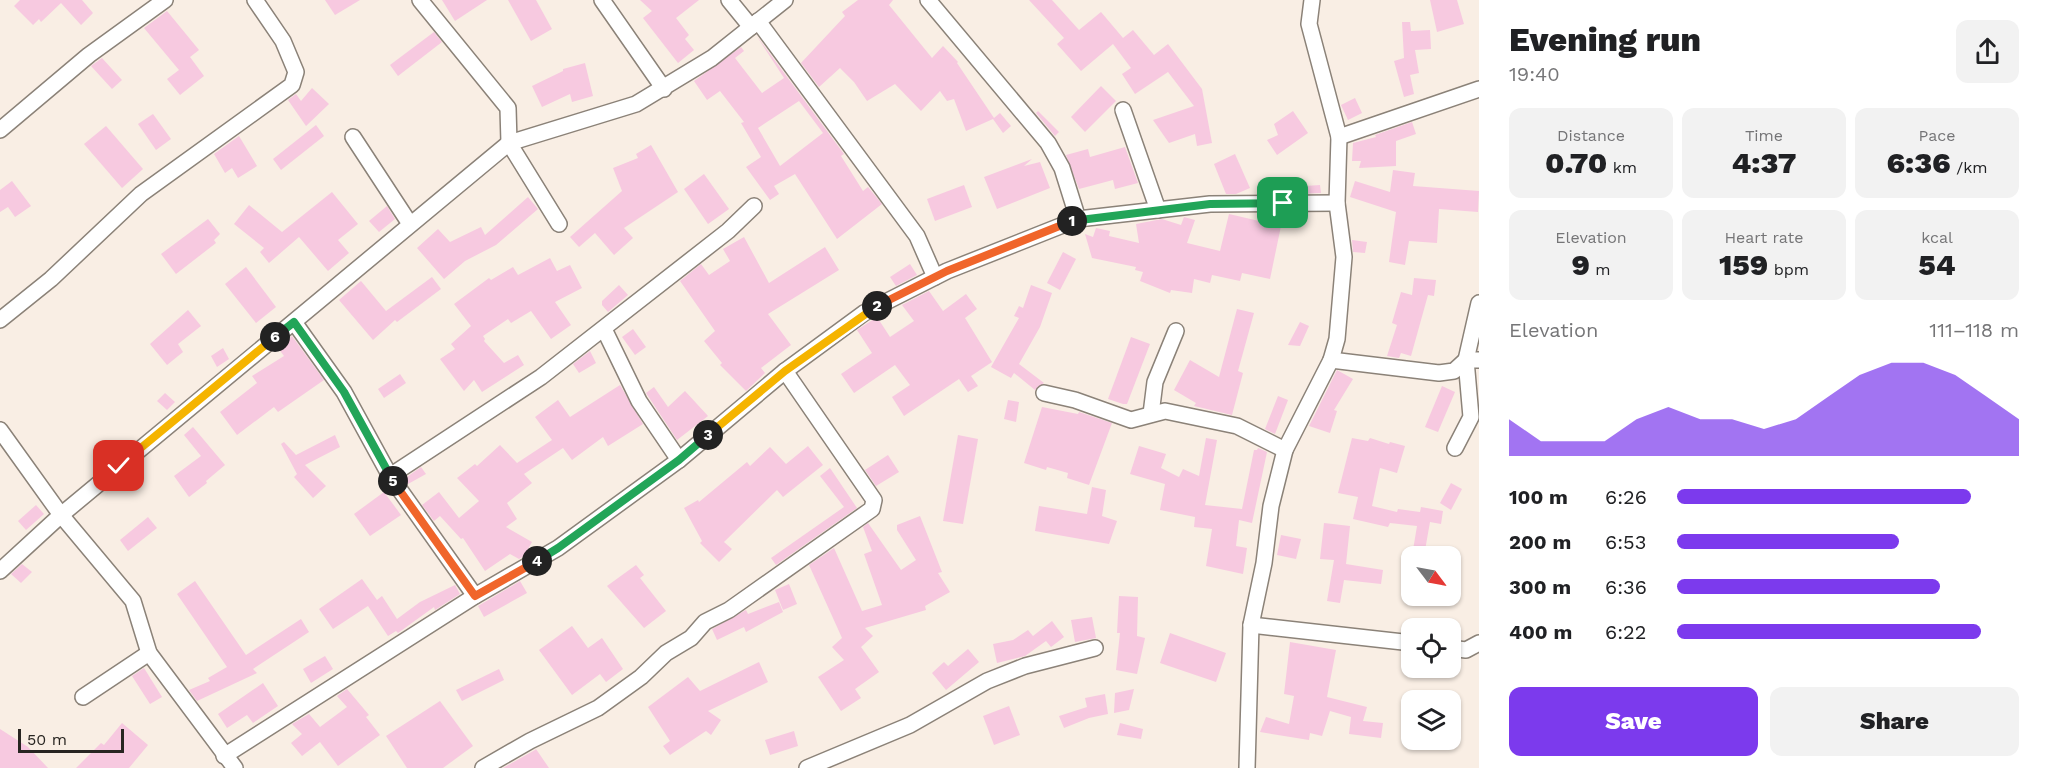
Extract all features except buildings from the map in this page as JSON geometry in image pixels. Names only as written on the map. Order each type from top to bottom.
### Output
[{"type":"street","points":[[0,130],[90,55],[165,0]]},
{"type":"street","points":[[0,320],[51,279],[141,194],[292,85],[296,72],[284,41],[255,0]]},
{"type":"street","points":[[420,0],[508,108],[509,143],[559,224]]},
{"type":"street","points":[[602,0],[664,89]]},
{"type":"street","points":[[729,0],[754,24],[917,236],[935,277]]},
{"type":"street","points":[[0,571],[61,515],[509,143],[636,104],[712,58],[785,0]]},
{"type":"street","points":[[928,0],[1048,143],[1062,168],[1078,219]]},
{"type":"street","points":[[1247,768],[1251,625],[1264,563],[1271,506],[1285,450],[1331,360],[1337,339],[1344,257],[1337,203],[1339,137],[1309,24],[1310,1]]},
{"type":"street","points":[[1339,137],[1479,89]]},
{"type":"street","points":[[1124,110],[1158,210]]},
{"type":"street","points":[[353,137],[410,224]]},
{"type":"street","points":[[224,756],[475,596],[558,548],[679,460],[785,371],[864,313],[935,277],[1078,219],[1210,204],[1337,203]]},
{"type":"street","points":[[390,476],[541,376],[728,231],[754,206]]},
{"type":"street","points":[[1455,448],[1471,417],[1473,360],[1479,303]]},
{"type":"street","points":[[294,322],[344,392],[390,476],[475,596]]},
{"type":"street","points":[[604,329],[639,400],[679,460]]},
{"type":"street","points":[[1151,414],[1155,382],[1176,331]]},
{"type":"street","points":[[1331,360],[1439,373],[1454,371],[1473,360]]},
{"type":"street","points":[[483,768],[530,741],[598,708],[641,677],[666,653],[691,638],[705,622],[729,610],[872,509],[874,500],[785,371]]},
{"type":"street","points":[[1044,393],[1075,400],[1131,420],[1165,411],[1237,426],[1285,450]]},
{"type":"street","points":[[0,430],[61,515],[133,601],[149,653],[235,768]]},
{"type":"street","points":[[1251,625],[1401,642]]},
{"type":"street","points":[[1461,649],[1466,650],[1478,645]]},
{"type":"street","points":[[807,768],[910,725],[987,681],[1025,666],[1095,648]]},
{"type":"street","points":[[83,697],[149,653]]},
{"type":"route","points":[[119,466],[294,322],[344,392],[390,476],[475,596],[558,548],[679,460],[785,371],[864,313],[947,271],[1078,219],[1210,204],[1283,203]]}]
